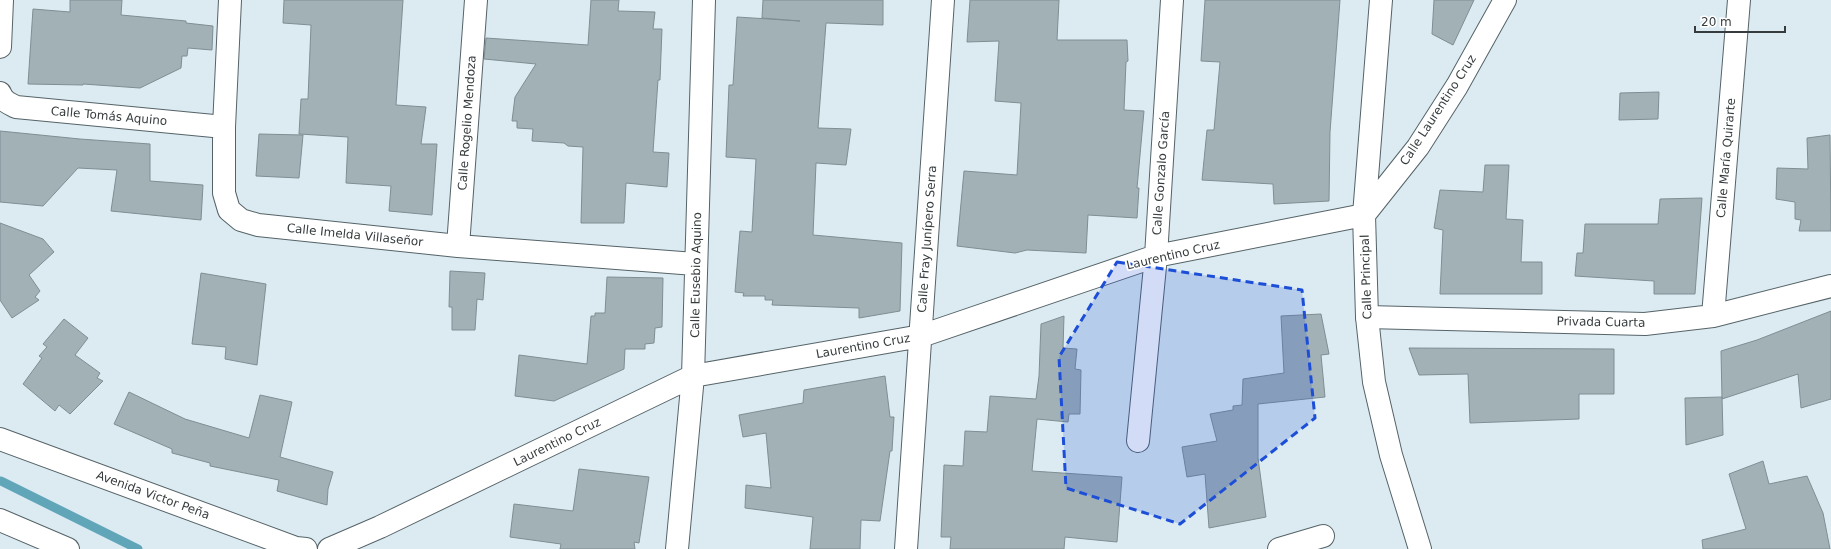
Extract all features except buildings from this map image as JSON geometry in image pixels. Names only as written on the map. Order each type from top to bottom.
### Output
[{"type":"street","points":[[0,47],[2,0]]},
{"type":"street","name":"Calle Imelda Villaseñor","points":[[230,0],[224,127],[224,193],[229,210],[241,220],[258,225],[458,246],[695,264]]},
{"type":"street","name":"Calle Rogelio Mendoza","points":[[458,246],[476,0]]},
{"type":"street","name":"Calle Eusebio Aquino","points":[[677,549],[694,376],[695,264],[704,0]]},
{"type":"street","name":"Calle Fray Junípero Serra","points":[[906,549],[943,0]]},
{"type":"street","name":"Calle Gonzalo García","points":[[1138,441],[1156,256],[1172,0]]},
{"type":"street","name":"Calle Principal","points":[[1381,0],[1364,215],[1367,317],[1374,382],[1391,455],[1420,549]]},
{"type":"street","name":"Calle Laurentino Cruz","points":[[1364,215],[1421,142],[1457,86],[1505,0]]},
{"type":"street","name":"Calle María Quirarte","points":[[1713,316],[1739,0]]},
{"type":"street","name":"Calle Tomás Aquino","points":[[0,92],[2,98],[7,103],[16,107],[224,127]]},
{"type":"street","name":"Laurentino Cruz","points":[[330,549],[380,527],[694,376],[921,336],[1156,256],[1364,215]]},
{"type":"street","name":"Privada Cuarta","points":[[1367,317],[1645,324],[1713,316],[1831,286]]},
{"type":"street","name":"Avenida Victor Peña","points":[[0,439],[296,548],[306,549]]},
{"type":"street","points":[[0,520],[68,549]]},
{"type":"street","points":[[1279,549],[1324,536]]},
{"type":"highlighted area","points":[[1117,262],[1302,290],[1315,418],[1180,524],[1066,488],[1059,357]]},
{"type":"waterway","points":[[1,481],[138,549]]}]
